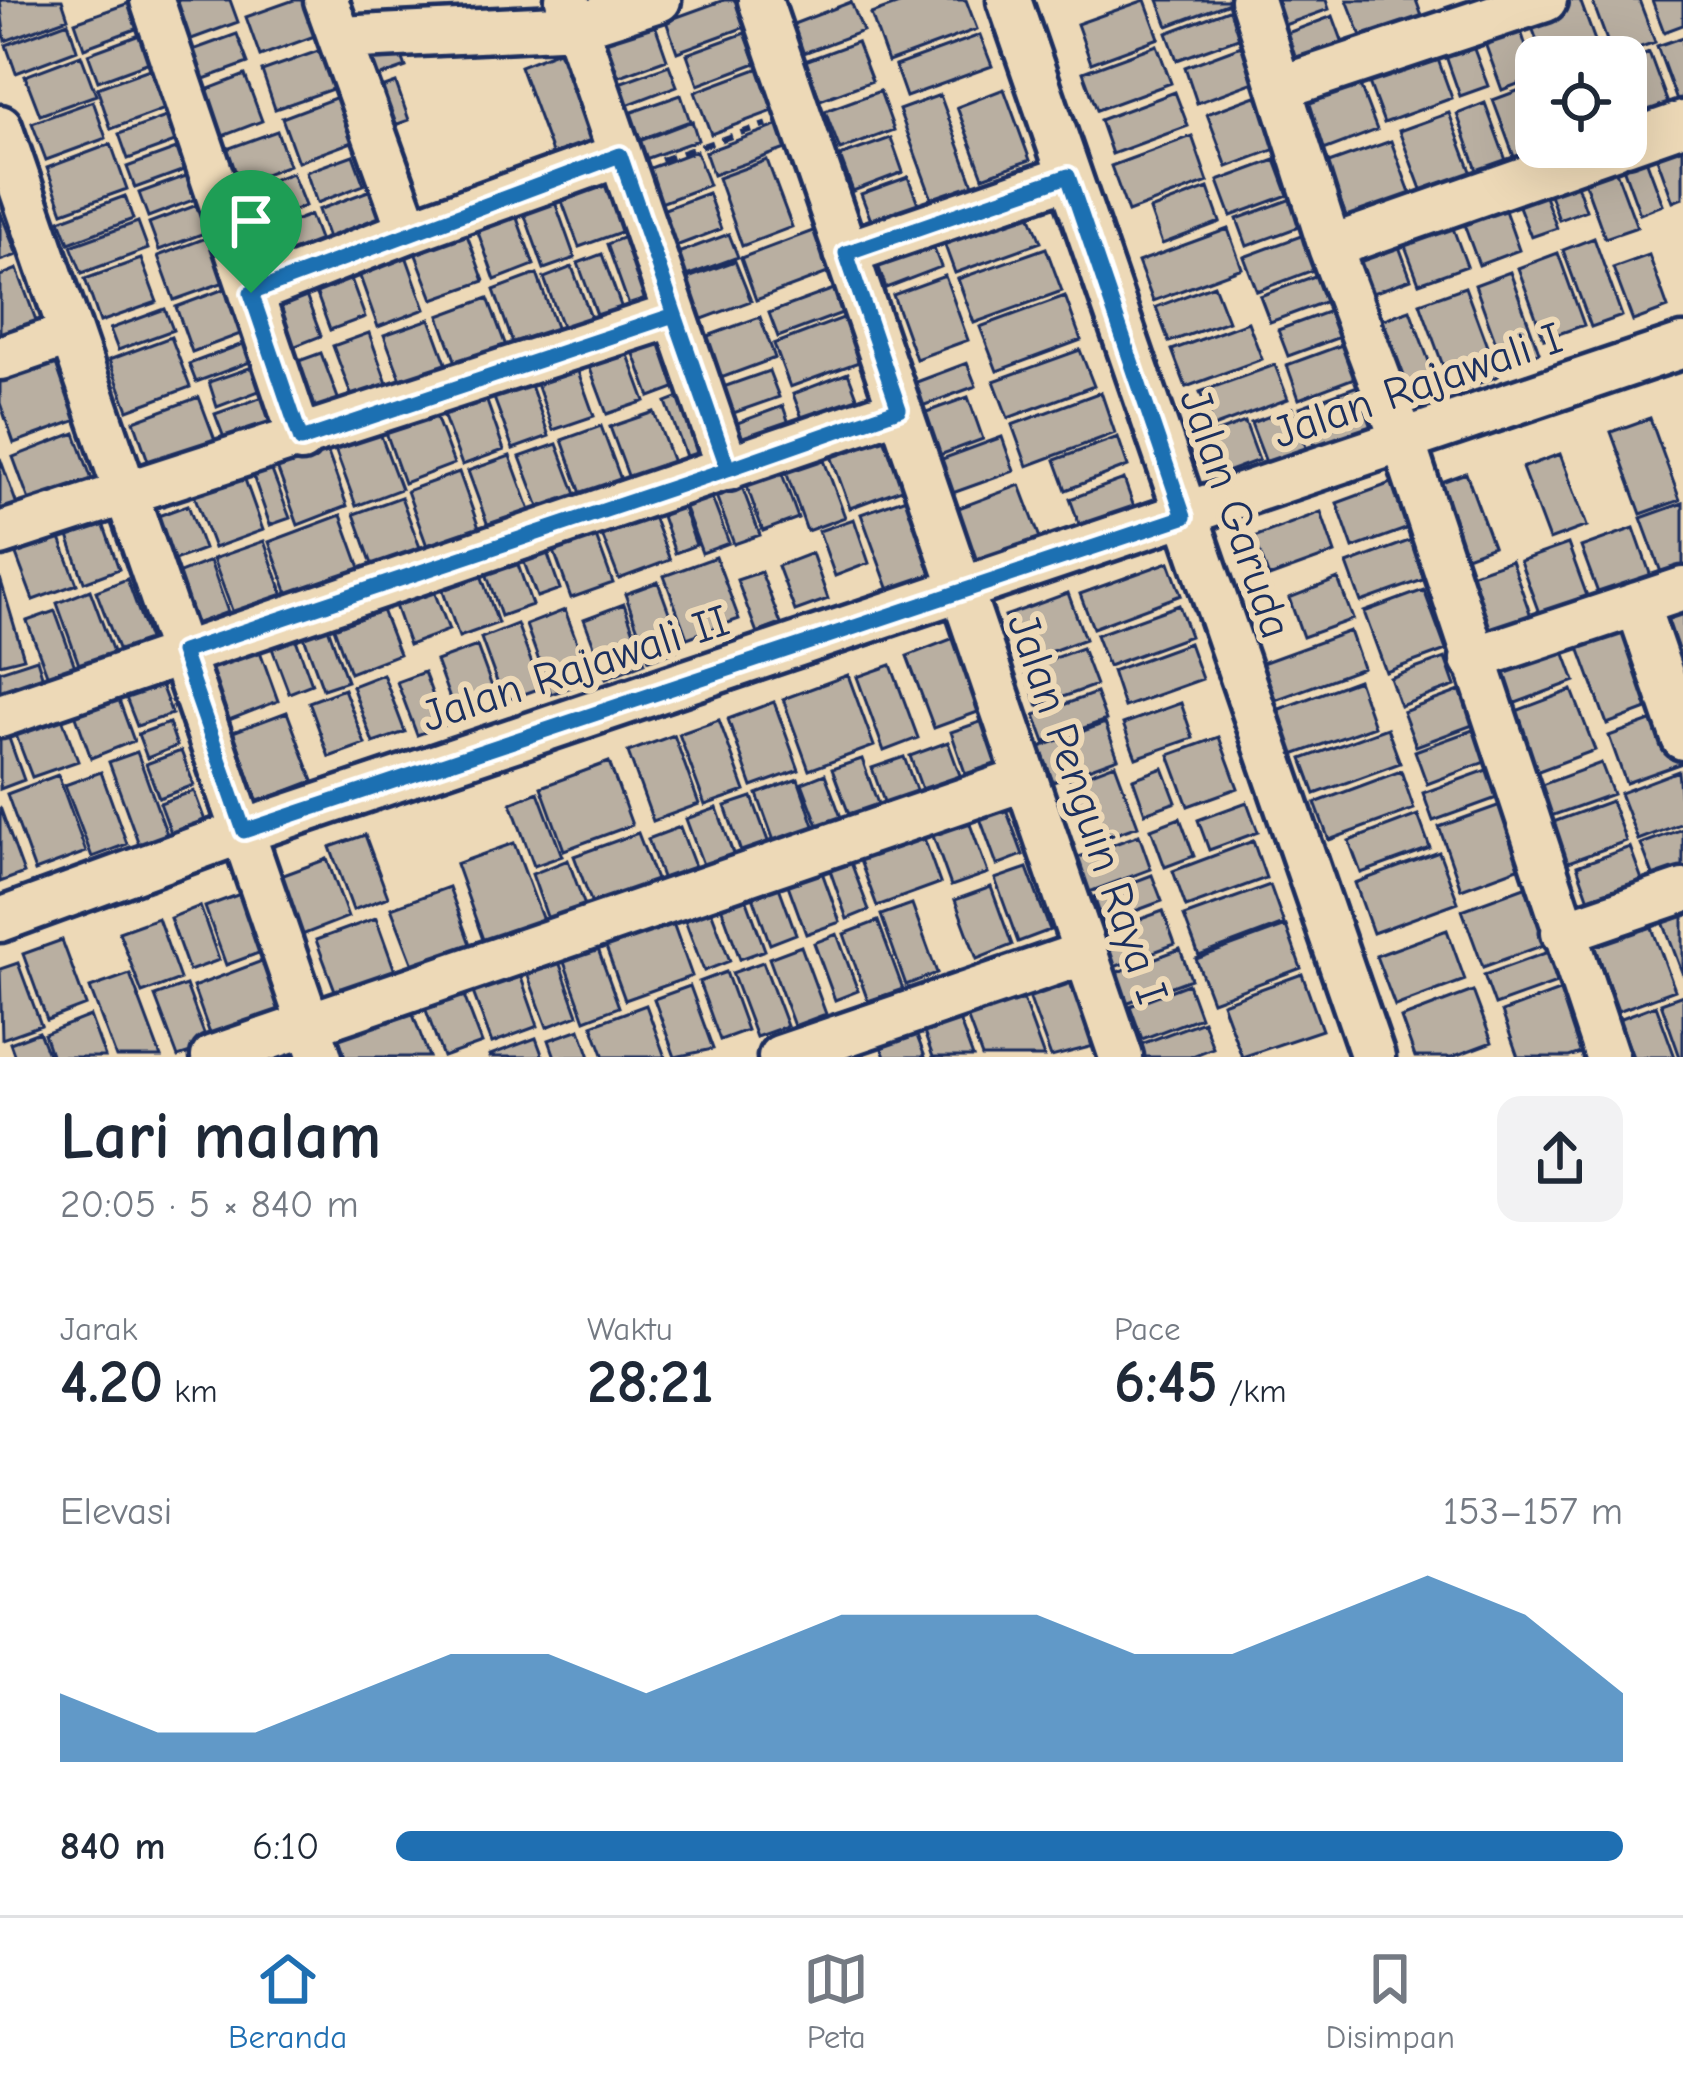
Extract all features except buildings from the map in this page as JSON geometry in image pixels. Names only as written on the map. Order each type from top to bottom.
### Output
[{"type":"street","points":[[152,0],[301,440]]},
{"type":"street","points":[[409,231],[333,19],[572,13],[659,0]]},
{"type":"street","name":"Jalan Penguin Raya I","points":[[760,0],[1121,1057]]},
{"type":"street","name":"Jalan Garuda","points":[[1009,0],[1372,1057]]},
{"type":"street","points":[[1252,0],[1330,247],[1404,444],[1607,1057]]},
{"type":"street","points":[[1282,87],[1434,19],[1545,0]]},
{"type":"street","points":[[572,13],[728,469]]},
{"type":"street","points":[[1647,136],[1683,123]]},
{"type":"street","points":[[3,147],[314,1040]]},
{"type":"street","points":[[251,293],[409,231],[623,164]]},
{"type":"street","points":[[1330,247],[1554,168]]},
{"type":"street","points":[[846,253],[1068,176]]},
{"type":"street","points":[[0,534],[124,491],[301,440],[674,315]]},
{"type":"street","points":[[0,358],[71,334]]},
{"type":"street","name":"Jalan Rajawali I","points":[[1184,517],[1683,346]]},
{"type":"street","points":[[0,716],[899,409]]},
{"type":"street","name":"Jalan Rajawali II","points":[[0,920],[244,831],[1184,517]]},
{"type":"street","points":[[1472,659],[1683,589]]},
{"type":"street","points":[[1637,604],[1683,738]]},
{"type":"street","points":[[213,1057],[314,1040],[1025,779]]},
{"type":"street","points":[[1563,932],[1683,891]]},
{"type":"street","points":[[780,1057],[1085,953]]},
{"type":"path","points":[[623,164],[799,113]]},
{"type":"route","points":[[251,293],[301,440],[674,315],[728,469],[182,652],[244,831],[1184,517],[1068,176],[846,253],[899,409],[728,469],[620,155],[251,293]]}]
